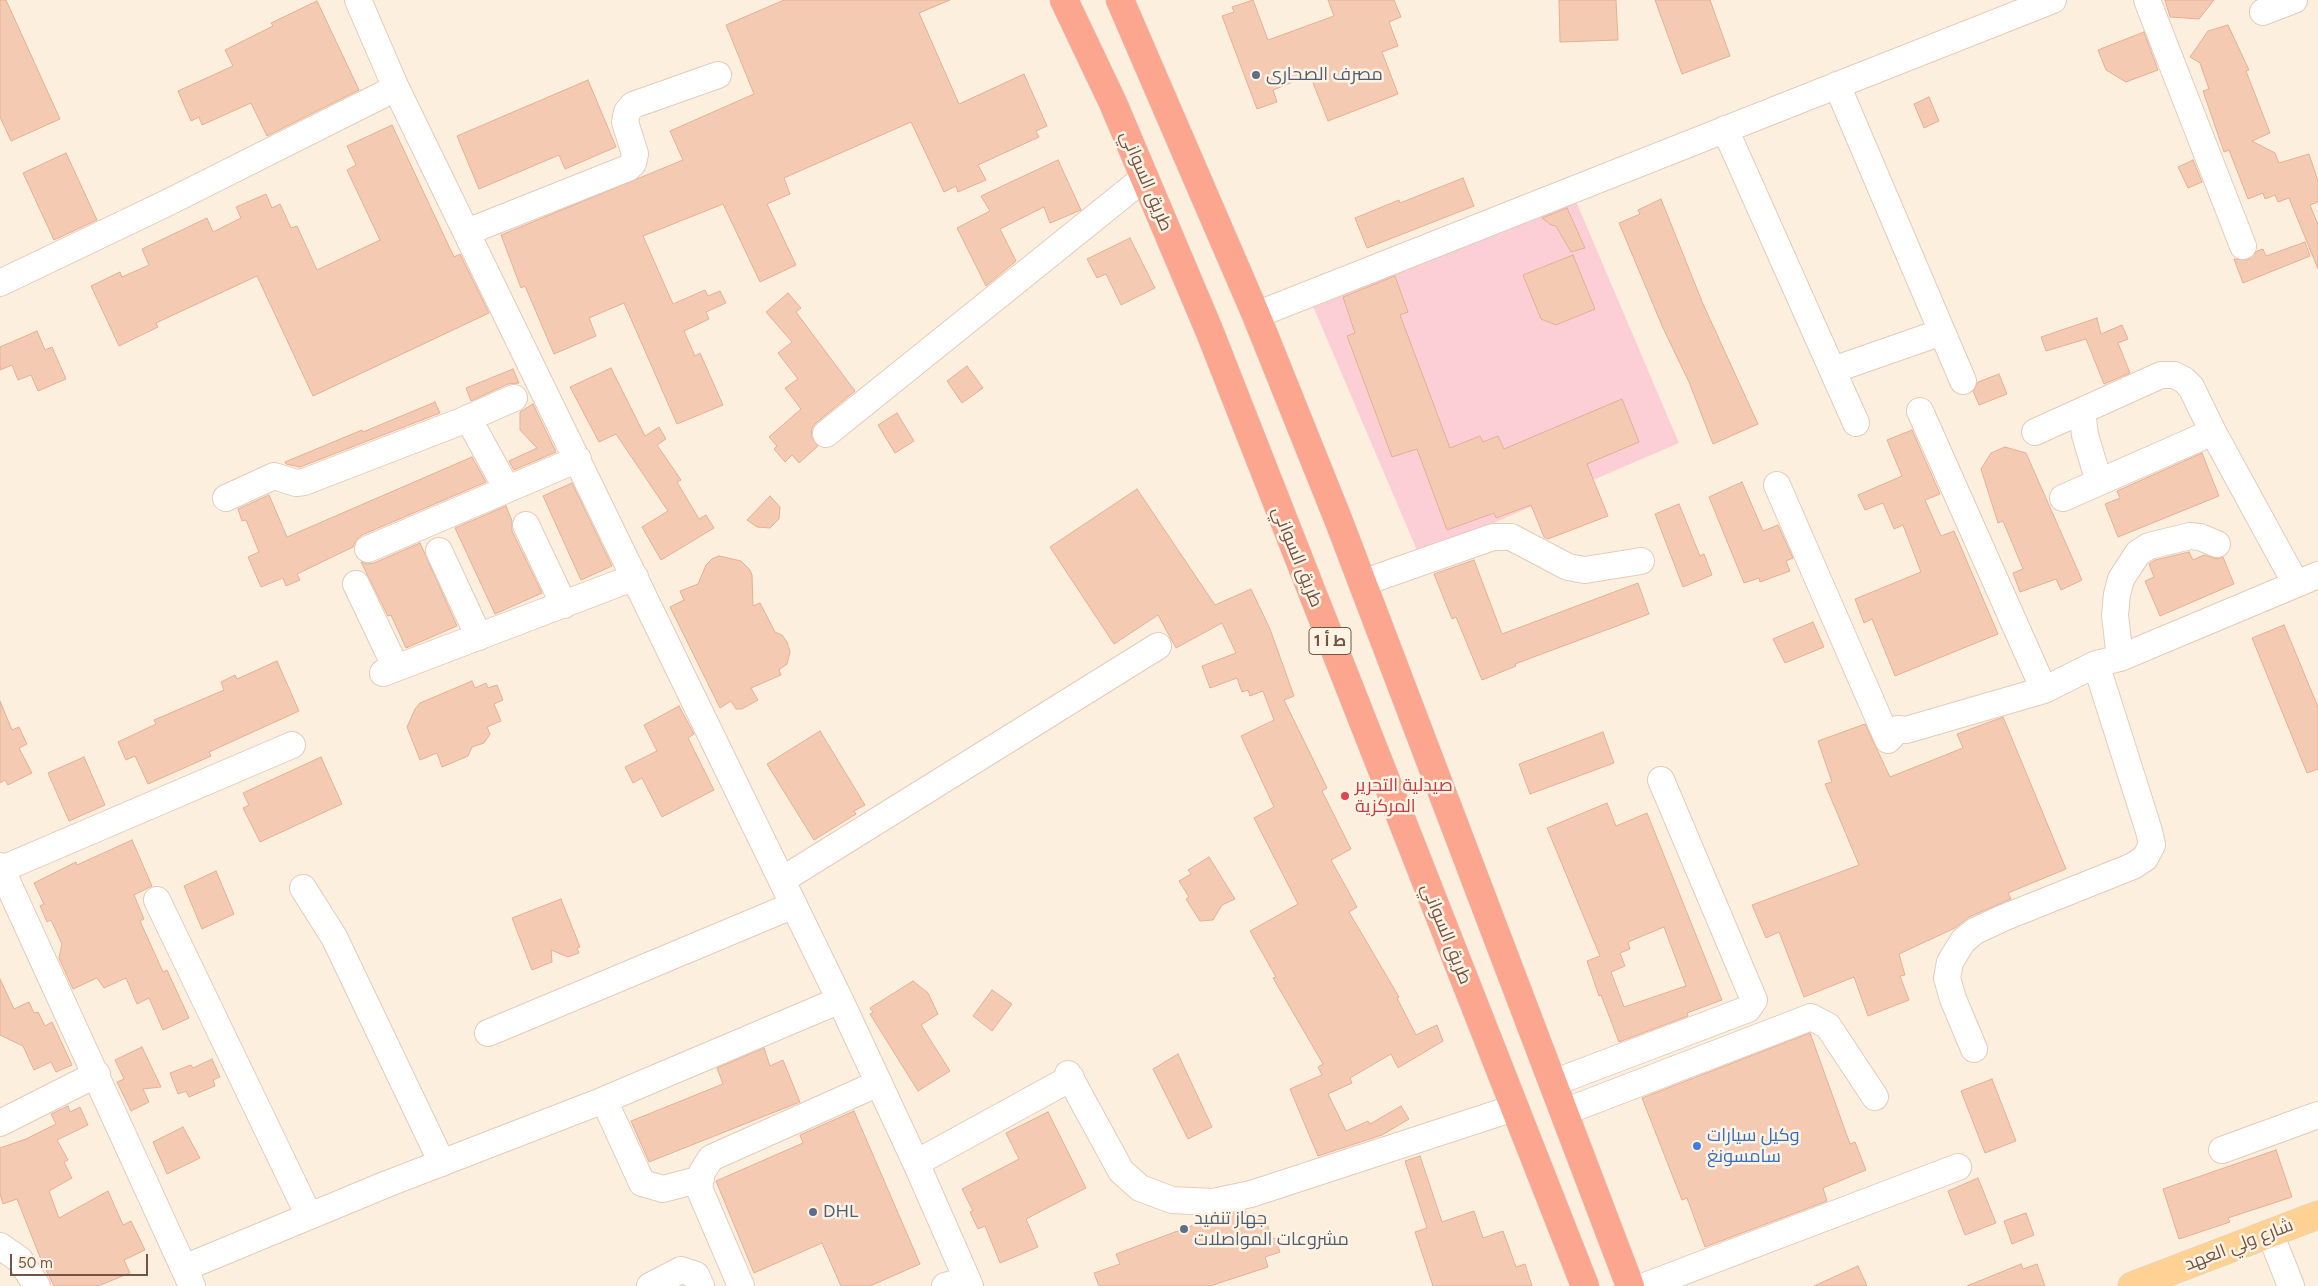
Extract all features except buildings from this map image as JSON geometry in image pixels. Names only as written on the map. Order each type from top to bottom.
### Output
[{"type":"highway","name":"طريق السواني","points":[[1064,0],[1113,103],[1209,330],[1585,1286]]},
{"type":"highway","name":"ط أ 1","points":[[1120,0],[1256,315],[1362,583],[1630,1286]]},
{"type":"main road","name":"شارع ولي العهد","points":[[2132,1286],[2318,1215]]},
{"type":"street","points":[[358,0],[396,88],[578,459],[879,1083],[916,1163],[961,1284]]},
{"type":"street","points":[[1256,315],[2053,0]]},
{"type":"street","points":[[2146,0],[2243,246]]},
{"type":"street","points":[[2264,12],[2294,0]]},
{"type":"street","points":[[467,232],[628,168],[633,163],[634,154],[625,122],[627,112],[633,105],[718,75]]},
{"type":"street","points":[[1837,85],[1963,381]]},
{"type":"street","points":[[0,283],[169,202],[396,88]]},
{"type":"street","points":[[1725,129],[1856,423]]},
{"type":"street","points":[[826,434],[1144,178]]},
{"type":"street","points":[[1833,370],[1942,332]]},
{"type":"street","points":[[1777,485],[1888,740],[1898,729],[1906,730],[2044,690],[2108,661],[2307,579],[2212,432],[2191,387],[2184,380],[2174,375],[2161,375],[2035,432]]},
{"type":"street","points":[[226,498],[274,476],[296,484],[304,482],[514,398]]},
{"type":"street","points":[[1920,410],[2044,690]]},
{"type":"street","points":[[2082,411],[2085,435],[2099,482]]},
{"type":"street","points":[[468,418],[507,489]]},
{"type":"street","points":[[2063,498],[2212,432]]},
{"type":"street","points":[[368,549],[578,459]]},
{"type":"street","points":[[526,525],[564,605]]},
{"type":"street","points":[[1974,1050],[1953,999],[1947,978],[1950,962],[1962,941],[1975,931],[2003,918],[2133,866],[2145,858],[2152,845],[2108,661],[2118,594],[2122,579],[2138,553],[2149,546],[2190,536],[2200,537],[2217,544]]},
{"type":"street","points":[[1362,583],[1493,537],[1511,537],[1568,567],[1585,570],[1642,561]]},
{"type":"street","points":[[438,551],[479,637]]},
{"type":"street","points":[[356,584],[390,671],[635,578]]},
{"type":"street","points":[[782,880],[1158,646]]},
{"type":"street","points":[[292,745],[3,879],[97,1074],[188,1277],[309,1216],[604,1100],[840,1000]]},
{"type":"street","points":[[1552,1083],[1748,1009],[1754,1000],[1661,780]]},
{"type":"street","points":[[303,888],[334,937],[442,1163]]},
{"type":"street","points":[[157,900],[309,1216]]},
{"type":"street","points":[[488,1033],[794,904]]},
{"type":"street","points":[[1564,1112],[1812,1017],[1828,1026],[1876,1097]]},
{"type":"street","points":[[0,1123],[97,1074]]},
{"type":"street","points":[[916,1163],[1069,1076],[1121,1171],[1140,1188],[1172,1200],[1213,1202],[1251,1194],[1514,1108]]},
{"type":"street","points":[[741,1286],[699,1188],[702,1172],[711,1158],[879,1083]]},
{"type":"street","points":[[604,1100],[642,1182],[663,1189],[701,1179]]},
{"type":"street","points":[[2222,1150],[2318,1115]]},
{"type":"street","points":[[1645,1286],[1958,1167]]},
{"type":"street","points":[[2270,1233],[2291,1286]]},
{"type":"street","points":[[0,1246],[20,1260],[37,1286]]},
{"type":"street","points":[[650,1286],[681,1270],[696,1275],[701,1286]]},
{"type":"shaded area","points":[[1572,192],[1679,443],[1419,555],[1312,304]]},
{"type":"place","name":"مصرف الصحارى","points":[[1256,75]]},
{"type":"place","name":"صيدلية التحرير المركزية","points":[[1345,796]]},
{"type":"place","name":"وكيل سيارات سامسونغ","points":[[1697,1146]]},
{"type":"place","name":"DHL","points":[[813,1212]]},
{"type":"place","name":"جهاز تنفيد مشروعات المواصلات","points":[[1184,1229]]}]
